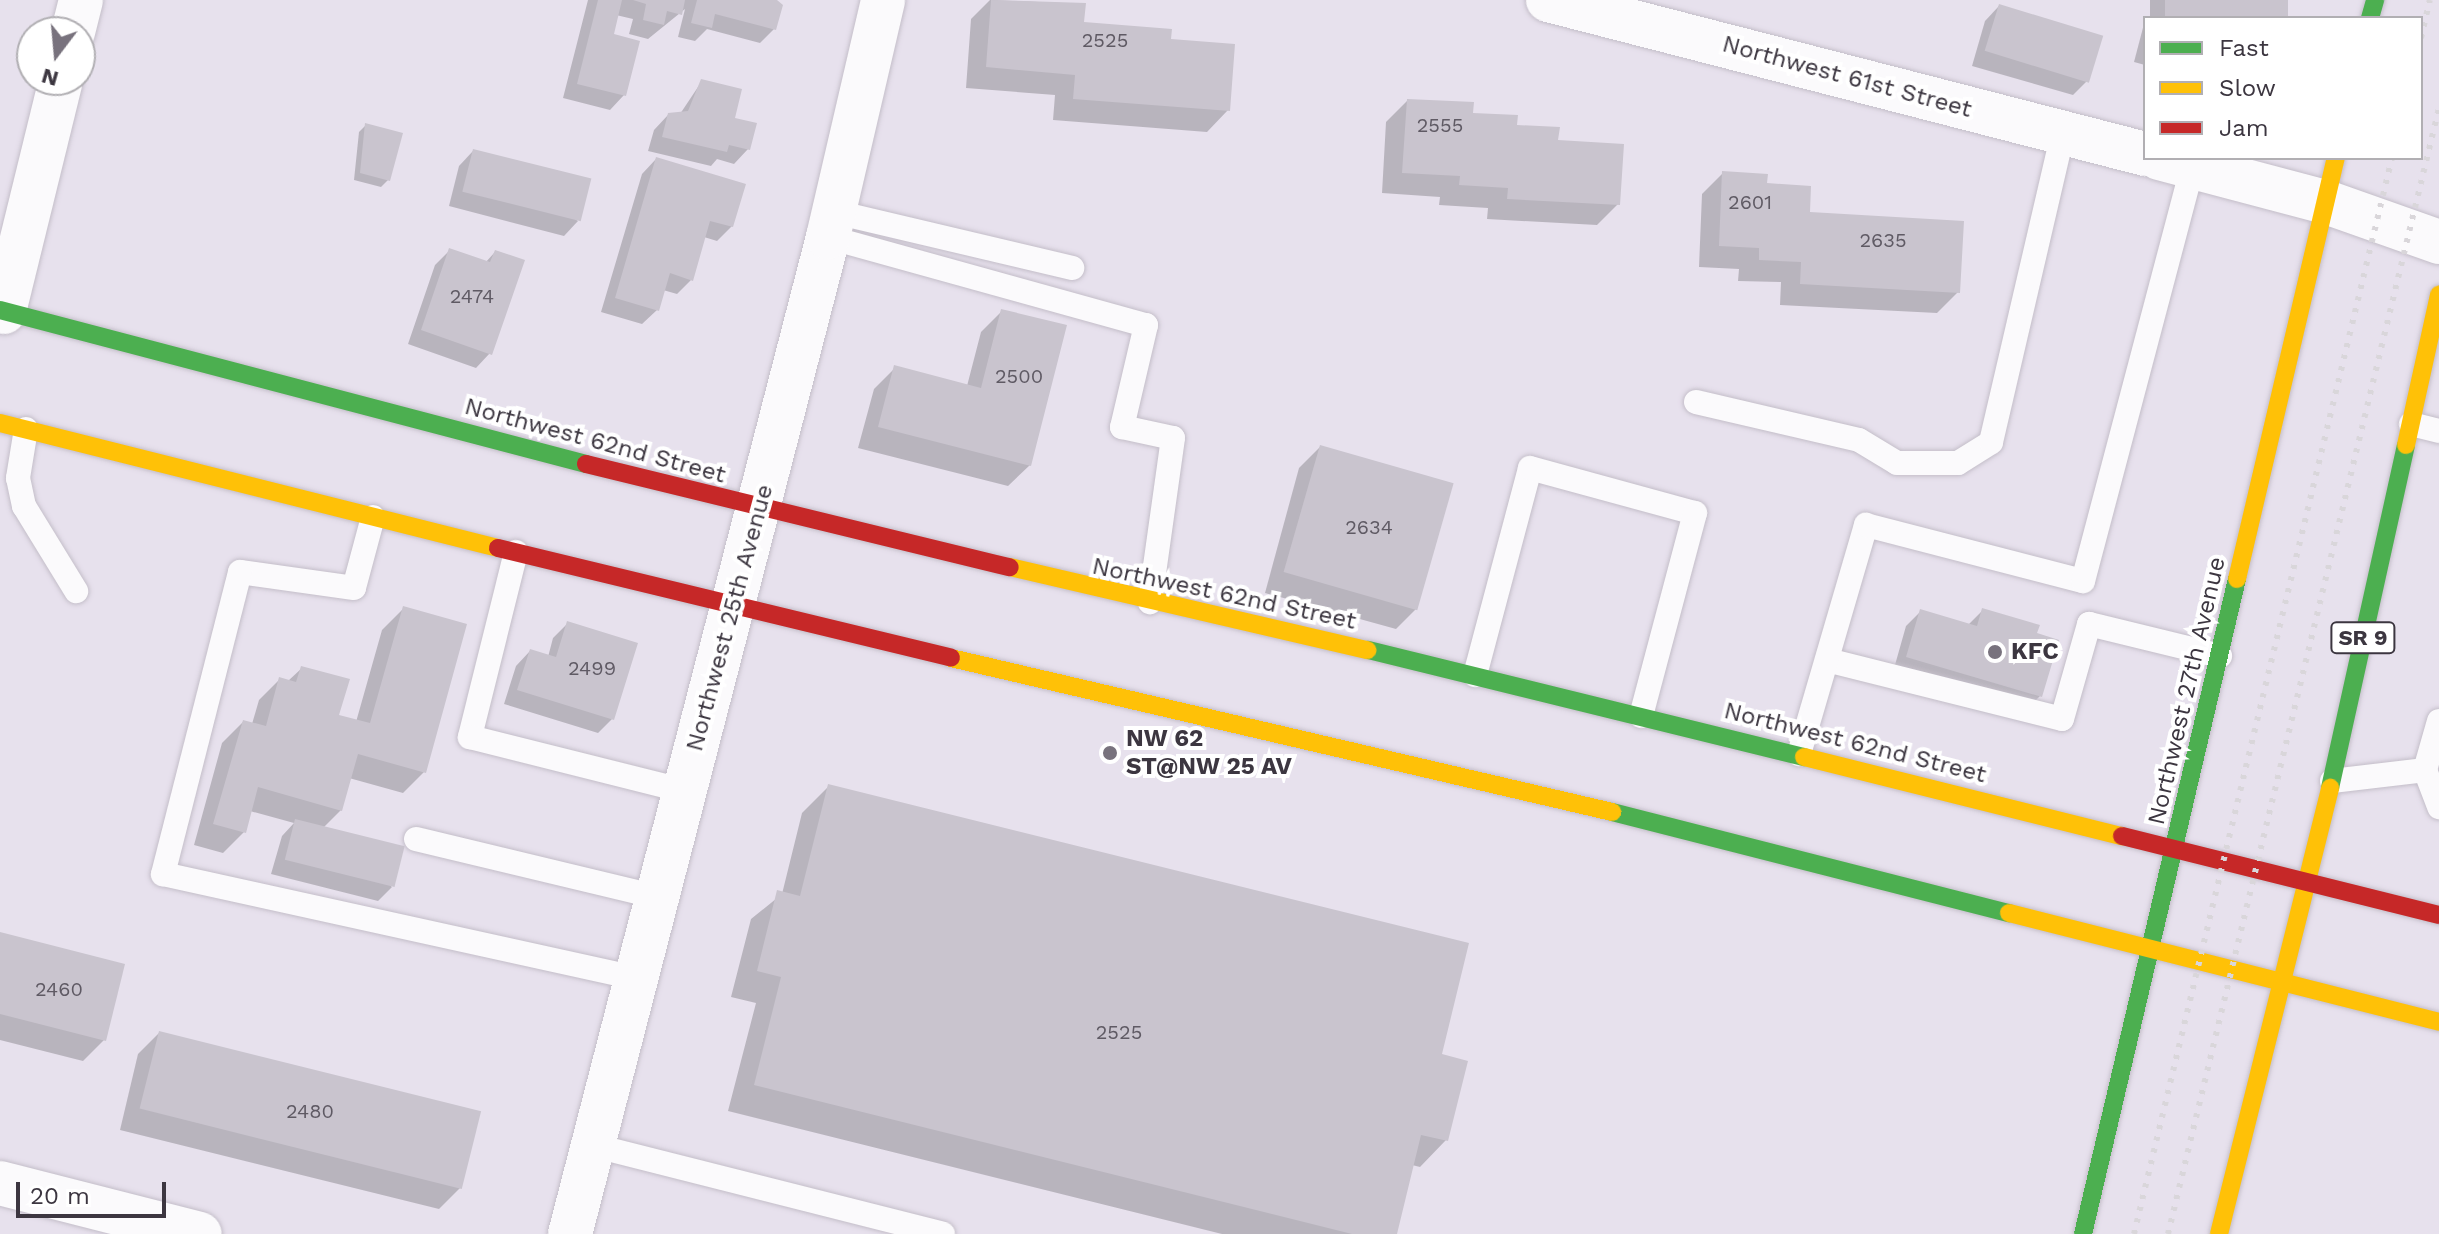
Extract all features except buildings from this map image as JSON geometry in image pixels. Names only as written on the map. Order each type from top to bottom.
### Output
[{"type":"main road","name":"Northwest 27th Avenue","points":[[2083,1234],[2336,160]]},
{"type":"main road","name":"SR 9","points":[[2219,1234],[2282,979],[2310,880],[2439,295]]},
{"type":"main road","name":"Northwest 62nd Street","points":[[2,311],[758,509],[1475,675],[2310,880],[2439,915]]},
{"type":"main road","points":[[0,423],[733,607],[1641,819],[2282,979],[2439,1022]]},
{"type":"street","name":"Northwest 25th Avenue","points":[[570,1234],[758,509],[883,0]]},
{"type":"street","name":"Northwest 61st Street","points":[[1548,0],[2143,153]]},
{"type":"street","points":[[2,311],[57,96]]},
{"type":"street","points":[[2175,162],[2326,202],[2439,242]]},
{"type":"street","points":[[0,1183],[72,1218],[200,1234]]},
{"type":"lane","points":[[1696,402],[1859,440],[1897,463],[1958,463],[1991,442],[2063,133]]},
{"type":"lane","points":[[1827,660],[2062,719],[2089,624],[2083,581],[2175,162]]},
{"type":"lane","points":[[830,224],[1072,268]]},
{"type":"lane","points":[[830,224],[1146,325],[1122,427],[1173,438],[1150,602]]},
{"type":"lane","points":[[2411,424],[2439,431]]},
{"type":"lane","points":[[26,429],[18,478],[24,506],[76,591]]},
{"type":"lane","points":[[1475,675],[1530,468],[1695,513],[1641,716]]},
{"type":"lane","points":[[373,517],[354,588],[240,572],[163,874],[636,978]]},
{"type":"lane","points":[[1799,754],[1866,525],[2083,581]]},
{"type":"lane","points":[[516,552],[470,737],[685,791]]},
{"type":"lane","points":[[2089,624],[2220,656]]},
{"type":"lane","points":[[2439,721],[2425,770],[2439,807]]},
{"type":"lane","points":[[2332,781],[2425,770]]},
{"type":"lane","points":[[416,839],[657,897]]},
{"type":"lane","points":[[592,1145],[943,1234]]},
{"type":"railway","points":[[2423,30],[2430,0]]},
{"type":"railway","points":[[2168,1234],[2439,108]]},
{"type":"railway","points":[[2134,1234],[2392,160]]},
{"type":"traffic: fast","points":[[2371,16],[2375,0]]},
{"type":"traffic: fast","points":[[0,310],[586,464]]},
{"type":"traffic: fast","points":[[2330,788],[2406,445]]},
{"type":"traffic: fast","points":[[2083,1234],[2237,579]]},
{"type":"traffic: fast","points":[[1368,650],[1804,757]]},
{"type":"traffic: fast","points":[[1612,812],[2009,913]]},
{"type":"traffic: slow","points":[[2237,579],[2336,160]]},
{"type":"traffic: slow","points":[[2406,445],[2439,295]]},
{"type":"traffic: slow","points":[[0,423],[498,548]]},
{"type":"traffic: slow","points":[[1010,567],[1368,650]]},
{"type":"traffic: slow","points":[[951,658],[1612,812]]},
{"type":"traffic: slow","points":[[1804,757],[2122,836]]},
{"type":"traffic: slow","points":[[2219,1234],[2330,788]]},
{"type":"traffic: slow","points":[[2009,913],[2439,1022]]},
{"type":"traffic: jam","points":[[586,464],[1010,567]]},
{"type":"traffic: jam","points":[[498,548],[951,658]]},
{"type":"traffic: jam","points":[[2122,836],[2439,915]]},
{"type":"place","name":"KFC","points":[[1995,652]]},
{"type":"place","name":"NW 62 ST@NW 25 AV","points":[[1110,753]]}]
